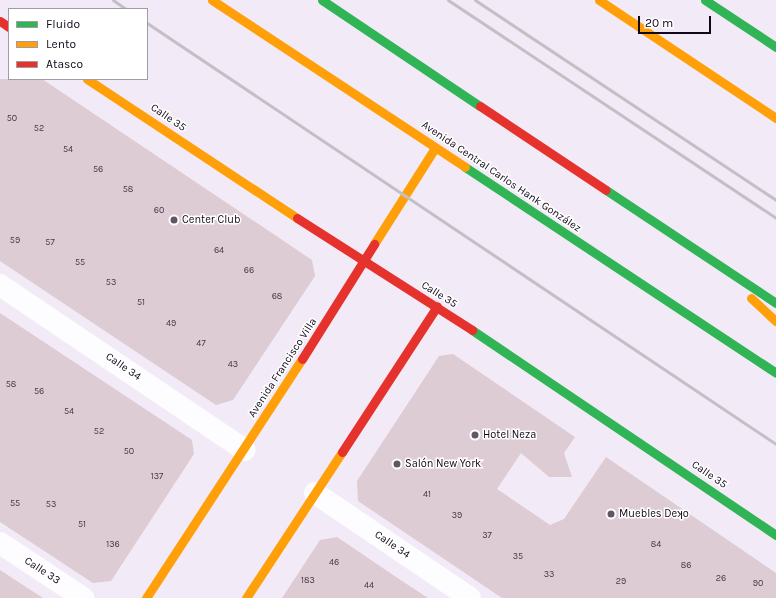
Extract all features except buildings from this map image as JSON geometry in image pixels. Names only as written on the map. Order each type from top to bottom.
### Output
[{"type":"main road","name":"Avenida Central Carlos Hank González","points":[[212,0],[776,373]]},
{"type":"main road","points":[[322,0],[776,303]]},
{"type":"main road","points":[[599,0],[776,118]]},
{"type":"main road","points":[[705,0],[776,47]]},
{"type":"main road","name":"Calle 35","points":[[89,80],[364,263],[437,306],[776,535]]},
{"type":"main road","name":"Avenida Francisco Villa","points":[[146,598],[245,450],[435,148]]},
{"type":"main road","points":[[709,258],[776,321]]},
{"type":"main road","points":[[246,598],[437,306]]},
{"type":"street","name":"Calle 34","points":[[0,285],[245,450]]},
{"type":"street","name":"Calle 34","points":[[315,493],[470,598]]},
{"type":"street","name":"Calle 33","points":[[0,543],[83,598]]},
{"type":"railway","points":[[113,0],[125,8]]},
{"type":"railway","points":[[448,0],[776,218]]},
{"type":"railway","points":[[475,0],[776,200]]},
{"type":"railway","points":[[148,24],[776,444]]},
{"type":"traffic: fast","points":[[322,0],[480,106]]},
{"type":"traffic: fast","points":[[705,0],[776,47]]},
{"type":"traffic: fast","points":[[465,167],[776,373]]},
{"type":"traffic: fast","points":[[606,190],[776,303]]},
{"type":"traffic: fast","points":[[472,330],[776,535]]},
{"type":"traffic: slow","points":[[212,0],[465,167]]},
{"type":"traffic: slow","points":[[599,0],[776,118]]},
{"type":"traffic: slow","points":[[89,80],[297,218]]},
{"type":"traffic: slow","points":[[374,244],[435,148]]},
{"type":"traffic: slow","points":[[751,298],[776,321]]},
{"type":"traffic: slow","points":[[146,598],[302,359]]},
{"type":"traffic: slow","points":[[246,598],[342,452]]},
{"type":"traffic: jam","points":[[0,21],[8,26]]},
{"type":"traffic: jam","points":[[480,106],[606,190]]},
{"type":"traffic: jam","points":[[297,218],[472,330]]},
{"type":"traffic: jam","points":[[302,359],[374,244]]},
{"type":"traffic: jam","points":[[342,452],[437,306]]},
{"type":"place","name":"Center Club","points":[[174,220]]},
{"type":"place","name":"Hotel Neza","points":[[475,435]]},
{"type":"place","name":"Salón New York","points":[[397,464]]},
{"type":"place","name":"Muebles Deʞo","points":[[611,514]]}]
